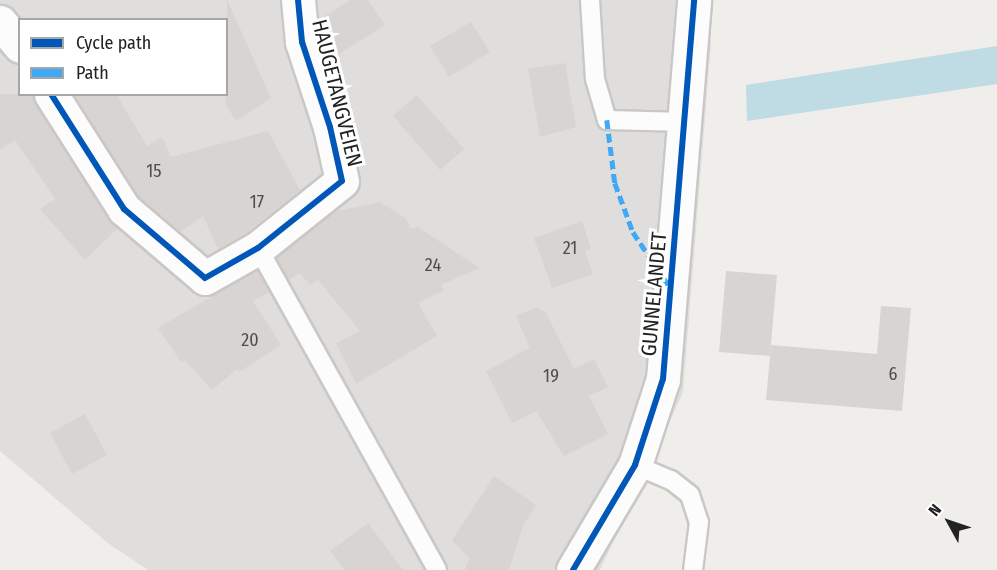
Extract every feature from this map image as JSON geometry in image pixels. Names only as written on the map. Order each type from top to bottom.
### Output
[{"type":"street","name":"HAUGETANGVEIEN","points":[[52,96],[124,209],[204,278],[258,248],[342,181],[330,126],[302,42],[298,0]]},
{"type":"street","name":"GUNNELANDET","points":[[573,570],[634,465],[663,379],[686,122],[694,0]]},
{"type":"street","points":[[0,22],[18,44]]},
{"type":"lane","points":[[590,0],[595,79],[607,120],[686,122]]},
{"type":"lane","points":[[258,248],[437,570]]},
{"type":"lane","points":[[634,465],[671,480],[690,495],[699,522],[693,570]]},
{"type":"shaded area","points":[[0,0],[704,0],[711,43],[683,393],[600,570],[148,570],[109,544],[0,451]]},
{"type":"water","points":[[997,46],[997,84],[747,121],[746,85]]},
{"type":"building","points":[[227,0],[271,98],[236,121],[226,105],[226,96],[228,96]]},
{"type":"building","points":[[350,0],[368,0],[385,25],[339,54],[320,32],[319,20]]},
{"type":"building","points":[[471,22],[490,52],[449,77],[430,46]]},
{"type":"building","points":[[565,63],[576,127],[540,137],[528,69]]},
{"type":"building","points":[[0,94],[33,96],[108,219],[118,228],[85,260],[40,209],[55,199],[15,140],[0,150]]},
{"type":"building","points":[[417,95],[464,149],[440,170],[393,116]]},
{"type":"building","points":[[75,96],[117,96],[147,146],[162,137],[171,157],[268,131],[300,190],[247,232],[218,249],[203,216],[180,232],[138,197]]},
{"type":"building","points":[[380,202],[406,219],[411,229],[418,227],[479,268],[441,285],[444,290],[418,303],[437,336],[356,384],[336,343],[360,331],[318,280],[310,285],[300,273],[289,280],[276,258],[333,212]]},
{"type":"building","points":[[582,221],[591,249],[585,251],[593,274],[552,288],[534,238]]},
{"type":"building","points":[[257,270],[269,292],[253,301],[281,345],[239,372],[237,369],[212,390],[185,360],[181,362],[158,328]]},
{"type":"building","points":[[726,271],[777,275],[770,356],[719,352]]},
{"type":"building","points":[[881,306],[911,308],[902,411],[766,400],[771,345],[877,354]]},
{"type":"building","points":[[537,307],[546,313],[574,369],[594,359],[608,387],[589,396],[608,434],[564,456],[536,411],[512,423],[486,371],[530,348],[516,316]]},
{"type":"building","points":[[85,414],[107,455],[72,474],[50,433]]},
{"type":"building","points":[[494,476],[536,505],[523,526],[509,570],[465,570],[469,558],[452,540]]},
{"type":"building","points":[[368,523],[403,570],[345,570],[330,551]]},
{"type":"marked path","points":[[607,120],[615,183],[633,232],[669,286]]},
{"type":"cycle path","points":[[52,96],[124,209],[205,278],[258,248],[342,181],[330,127],[302,42],[298,0]]},
{"type":"cycle path","points":[[573,570],[635,465],[663,379],[694,0]]}]
